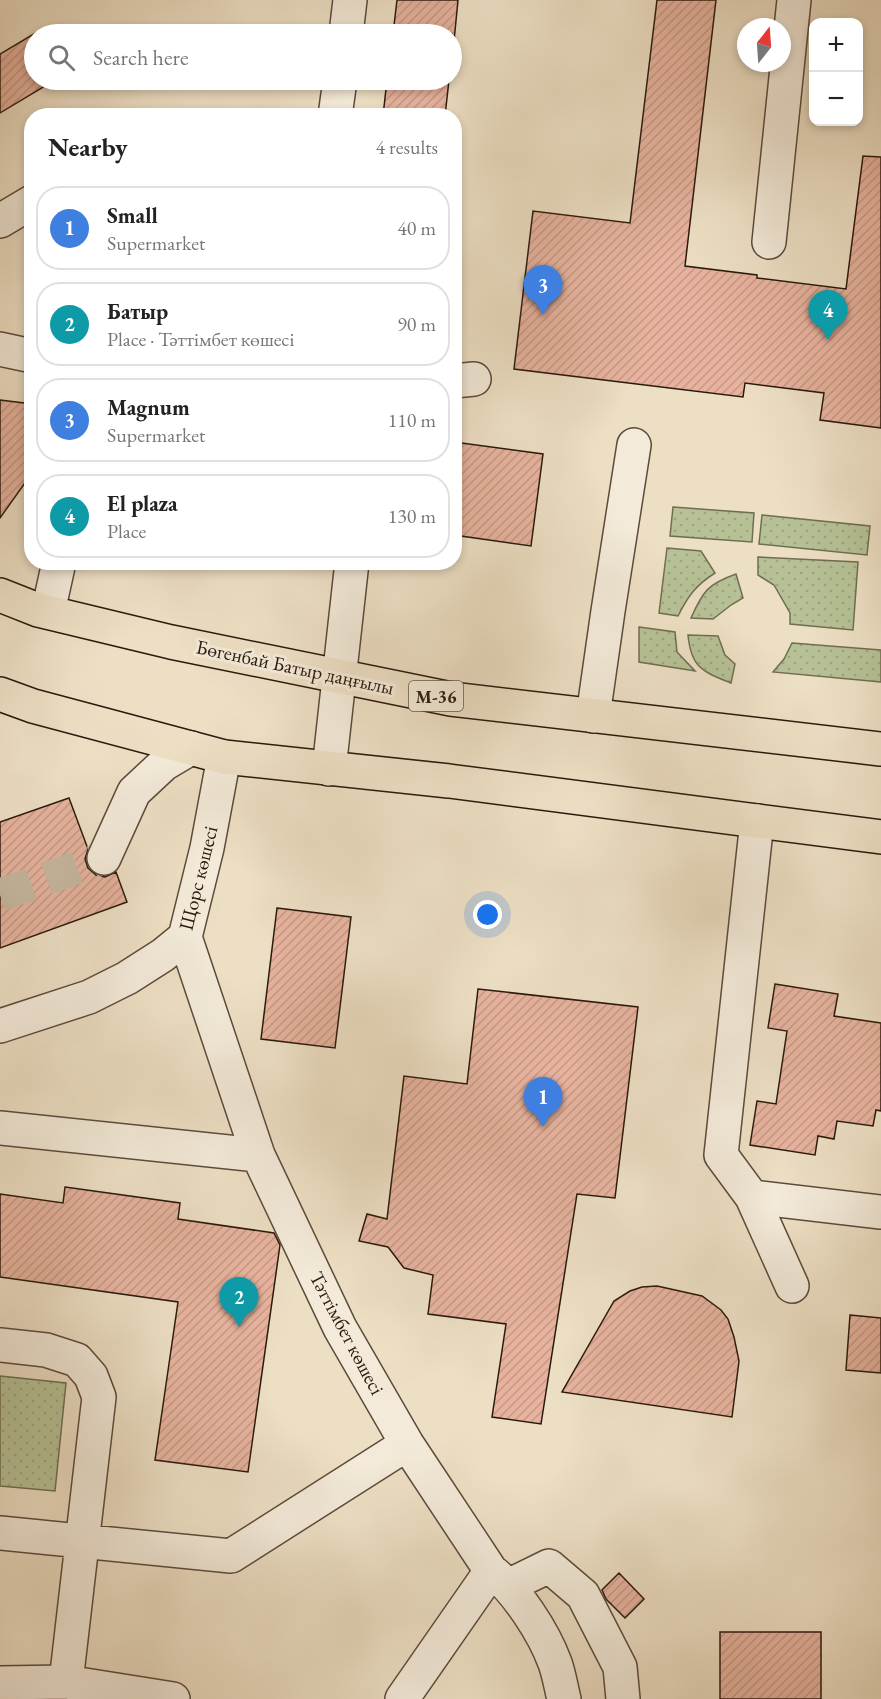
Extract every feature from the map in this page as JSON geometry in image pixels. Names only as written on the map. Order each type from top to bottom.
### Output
[{"type":"main road","name":"Бөгенбай Батыр даңғылы","points":[[0,595],[48,612],[171,642],[451,699],[881,749]]},
{"type":"main road","points":[[0,694],[33,706],[224,757],[449,781],[881,837]]},
{"type":"street","points":[[347,24],[350,0]]},
{"type":"street","points":[[769,242],[794,0]]},
{"type":"street","points":[[336,108],[339,90]]},
{"type":"street","points":[[0,220],[24,206]]},
{"type":"street","points":[[0,349],[24,354]]},
{"type":"street","points":[[593,716],[634,445]]},
{"type":"street","points":[[48,612],[57,570]]},
{"type":"street","points":[[329,768],[351,570]]},
{"type":"street","points":[[104,858],[134,792],[164,764],[190,748]]},
{"type":"street","name":"Щорс көшесі","points":[[0,1026],[89,997],[127,978],[163,955],[185,937],[207,848],[224,757]]},
{"type":"street","points":[[757,821],[721,1155],[752,1197],[792,1286]]},
{"type":"street","name":"Тәттімбет көшесі","points":[[185,937],[258,1155],[340,1328],[407,1444],[499,1579],[539,1630],[555,1663],[564,1699]]},
{"type":"street","points":[[0,1128],[258,1155]]},
{"type":"street","points":[[752,1197],[881,1212]]},
{"type":"street","points":[[0,1345],[46,1350],[76,1360],[91,1377],[99,1397],[66,1682]]},
{"type":"street","points":[[0,1533],[231,1556],[407,1444]]},
{"type":"street","points":[[402,1699],[499,1579],[549,1566],[583,1595],[620,1666],[623,1699]]},
{"type":"street","points":[[0,1683],[66,1682],[173,1699]]},
{"type":"green space","points":[[673,507],[754,513],[752,542],[670,536]]},
{"type":"green space","points":[[762,515],[870,526],[867,555],[759,544]]},
{"type":"green space","points":[[667,548],[701,551],[715,573],[693,592],[678,616],[659,613]]},
{"type":"green space","points":[[758,557],[858,562],[853,630],[790,624],[790,613],[774,585],[758,575]]},
{"type":"green space","points":[[736,574],[743,598],[713,619],[691,618],[703,595],[713,585]]},
{"type":"green space","points":[[639,627],[675,632],[677,652],[695,671],[639,662]]},
{"type":"green space","points":[[688,635],[718,636],[725,655],[735,664],[731,683],[713,676],[700,667],[692,655]]},
{"type":"green space","points":[[792,643],[881,650],[881,682],[773,672],[784,659]]},
{"type":"green space","points":[[0,1376],[66,1383],[55,1491],[0,1486]]},
{"type":"building","points":[[397,0],[458,0],[456,24],[394,24]]},
{"type":"building","points":[[657,0],[716,0],[685,266],[846,289],[863,156],[881,157],[881,428],[820,420],[824,393],[745,383],[743,397],[514,369],[533,211],[630,223]]},
{"type":"building","points":[[24,40],[24,90],[38,90],[0,113],[0,54]]},
{"type":"building","points":[[386,90],[448,90],[446,108],[384,108]]},
{"type":"building","points":[[0,400],[24,403],[24,484],[0,518]]},
{"type":"building","points":[[462,443],[543,454],[531,546],[462,536]]},
{"type":"building","points":[[69,798],[88,849],[85,859],[88,868],[96,875],[105,877],[116,872],[127,902],[0,948],[0,822]]},
{"type":"building","points":[[277,908],[351,917],[335,1048],[261,1039]]},
{"type":"building","points":[[775,984],[838,994],[834,1016],[881,1023],[881,1111],[876,1110],[873,1126],[837,1121],[834,1139],[818,1136],[815,1155],[750,1145],[757,1101],[776,1104],[787,1031],[768,1028]]},
{"type":"building","points":[[478,989],[638,1007],[615,1198],[577,1194],[541,1424],[492,1417],[506,1324],[428,1314],[433,1275],[404,1268],[388,1247],[359,1241],[367,1214],[387,1219],[404,1076],[467,1084]]},
{"type":"building","points":[[65,1187],[180,1203],[178,1219],[274,1233],[280,1245],[248,1472],[155,1460],[178,1302],[0,1277],[0,1194],[63,1203]]},
{"type":"building","points":[[657,1286],[702,1296],[721,1310],[728,1319],[739,1361],[732,1417],[562,1392],[614,1301],[630,1291]]},
{"type":"building","points":[[850,1315],[881,1318],[881,1373],[846,1370]]},
{"type":"building","points":[[619,1573],[644,1599],[625,1618],[606,1599],[602,1590]]},
{"type":"building","points":[[720,1632],[821,1632],[821,1699],[720,1699]]},
{"type":"tunnel","points":[[0,895],[104,858]]},
{"type":"place","name":"Magnum","points":[[543,315]]},
{"type":"place","name":"El plaza","points":[[828,340]]},
{"type":"place","name":"Small","points":[[543,1127]]},
{"type":"place","name":"Батыр","points":[[239,1327]]}]
